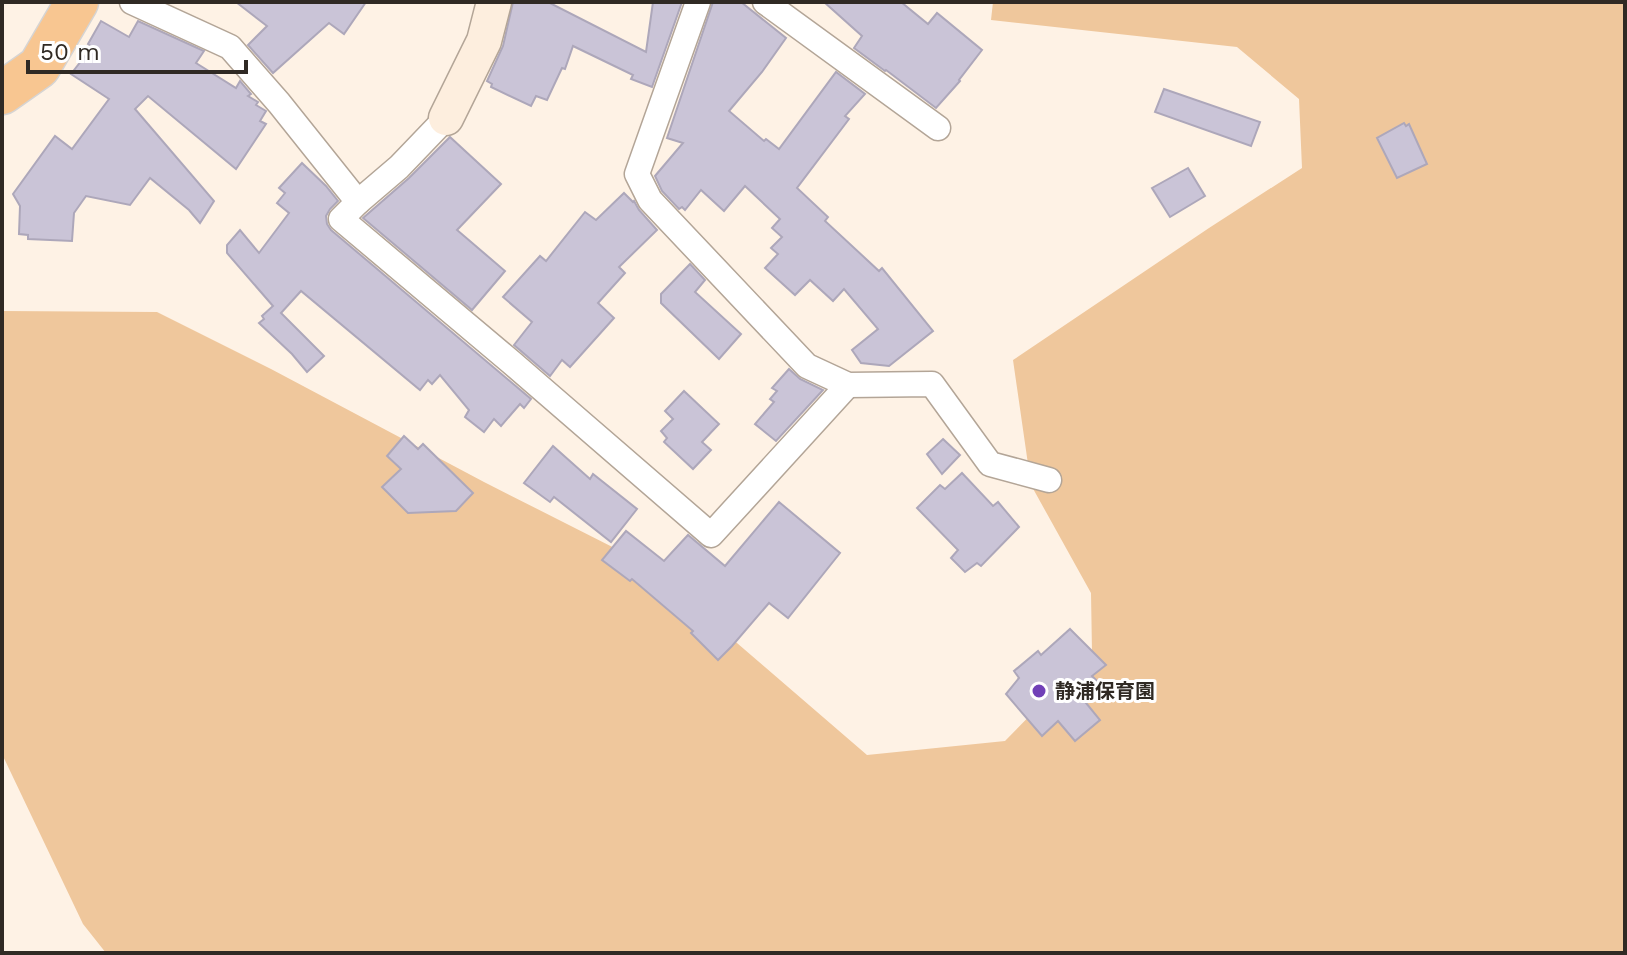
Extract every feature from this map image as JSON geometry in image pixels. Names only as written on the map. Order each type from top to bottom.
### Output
[{"type":"highway","points":[[2,93],[39,67],[77,2]]},
{"type":"street","points":[[132,2],[230,47],[358,202]]},
{"type":"street","points":[[494,2],[484,41],[446,118],[399,167],[341,219],[711,535],[848,385]]},
{"type":"street","points":[[698,2],[637,174],[650,200],[807,366],[848,385],[932,384],[990,464],[1049,480]]},
{"type":"street","points":[[765,2],[938,128]]},
{"type":"shaded area","points":[[993,2],[1625,2],[1625,953],[106,953],[83,924],[2,754],[2,311],[157,312],[271,369],[644,563],[867,755],[1005,741],[1092,652],[1091,593],[1031,485],[1013,360],[1302,168],[1299,99],[1237,47],[991,20]]},
{"type":"building","points":[[236,2],[366,2],[344,34],[329,23],[273,73],[248,45],[267,26]]},
{"type":"building","points":[[513,2],[548,2],[646,52],[653,2],[682,2],[652,87],[631,79],[633,75],[573,46],[565,69],[562,68],[547,100],[536,96],[531,106],[491,87],[492,84],[487,81],[503,46]]},
{"type":"building","points":[[713,2],[741,2],[786,38],[729,111],[764,141],[766,139],[779,149],[836,72],[865,94],[845,116],[849,119],[797,188],[828,217],[825,221],[879,271],[882,268],[933,331],[889,366],[861,363],[852,350],[878,329],[844,289],[833,301],[810,280],[795,295],[765,268],[778,254],[771,248],[782,237],[772,228],[780,219],[745,186],[724,211],[701,190],[685,210],[682,207],[679,209],[662,191],[655,176],[683,143],[667,138]]},
{"type":"building","points":[[824,2],[901,2],[928,24],[937,13],[982,50],[936,108],[854,48],[862,36]]},
{"type":"building","points":[[101,21],[129,37],[138,21],[204,51],[196,63],[236,88],[240,81],[251,94],[248,96],[266,111],[260,121],[266,124],[236,169],[148,96],[135,109],[214,201],[200,223],[150,178],[130,205],[86,196],[74,213],[72,241],[28,239],[28,235],[19,234],[20,206],[13,194],[55,136],[72,149],[109,99],[71,74],[92,47],[88,44]]},
{"type":"building","points":[[1164,89],[1260,122],[1251,146],[1155,112]]},
{"type":"building","points":[[1404,123],[1406,126],[1409,124],[1427,164],[1397,178],[1377,138]]},
{"type":"building","points":[[450,137],[501,184],[457,230],[505,271],[472,310],[363,218]]},
{"type":"building","points":[[302,163],[338,201],[326,216],[331,230],[531,399],[524,408],[520,404],[501,426],[494,419],[484,432],[465,417],[469,410],[440,375],[432,384],[428,380],[420,390],[301,291],[281,313],[324,356],[307,372],[259,323],[273,306],[227,253],[227,245],[240,230],[259,253],[289,213],[277,203],[285,193],[279,188]]},
{"type":"building","points":[[1188,168],[1205,196],[1170,217],[1152,188]]},
{"type":"building","points":[[624,193],[657,230],[619,267],[625,273],[598,303],[614,318],[570,367],[562,360],[550,376],[514,345],[532,322],[503,297],[540,256],[546,261],[585,212],[596,220]]},
{"type":"building","points":[[690,264],[705,280],[695,292],[741,334],[719,359],[661,303],[661,294]]},
{"type":"building","points":[[789,369],[800,379],[823,390],[776,441],[755,424],[774,402],[770,399],[777,391],[772,388]]},
{"type":"building","points":[[684,391],[719,424],[702,442],[711,450],[693,469],[664,442],[667,438],[661,431],[673,419],[665,411]]},
{"type":"building","points":[[404,436],[418,449],[423,444],[473,493],[456,511],[408,513],[382,487],[401,469],[387,456]]},
{"type":"building","points":[[943,439],[960,455],[942,474],[927,454]]},
{"type":"building","points":[[553,446],[590,479],[593,474],[637,509],[611,542],[554,497],[550,502],[524,483]]},
{"type":"building","points":[[962,473],[993,506],[998,502],[1019,527],[981,566],[977,563],[965,572],[951,558],[958,550],[917,508],[940,485],[945,489]]},
{"type":"building","points":[[779,502],[840,553],[788,618],[769,603],[718,660],[691,633],[693,631],[632,579],[630,581],[602,560],[626,531],[664,561],[688,535],[725,566]]},
{"type":"building","points":[[1070,629],[1106,665],[1092,676],[1099,683],[1082,698],[1100,720],[1075,741],[1058,721],[1042,736],[1006,694],[1019,678],[1014,671],[1038,651],[1041,655]]},
{"type":"place","name":"静浦保育園","points":[[1039,691]]}]
